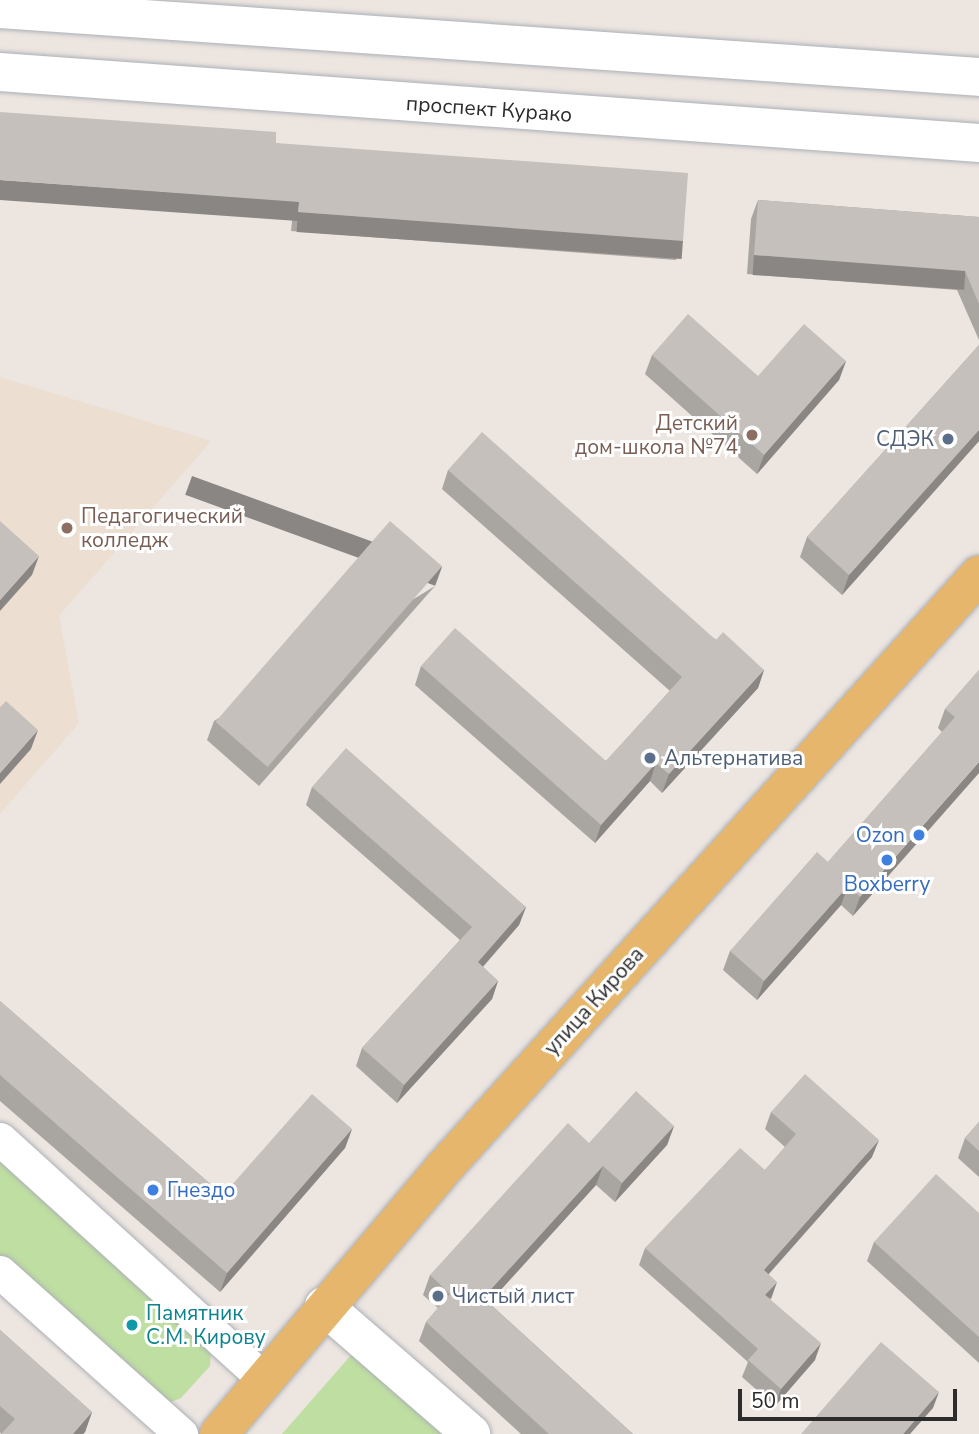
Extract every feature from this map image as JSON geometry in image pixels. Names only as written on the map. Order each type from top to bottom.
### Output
[{"type":"main road","points":[[0,9],[979,77]]},
{"type":"main road","name":"проспект Курако","points":[[0,72],[979,143]]},
{"type":"main road","name":"улица Кирова","points":[[219,1434],[324,1306],[979,575]]},
{"type":"main road","points":[[324,1306],[471,1434]]},
{"type":"street","points":[[0,1139],[263,1378]]},
{"type":"street","points":[[0,1272],[181,1434]]},
{"type":"shaded area","name":"Педагогический колледж","points":[[0,377],[211,441],[59,616],[79,723],[0,814]]},
{"type":"green space","points":[[0,1159],[211,1348],[210,1366],[181,1398],[164,1405],[0,1258]]},
{"type":"green space","points":[[352,1354],[443,1434],[282,1434]]},
{"type":"building","points":[[0,112],[276,132],[276,143],[688,173],[683,241],[298,212],[299,202],[0,180]]},
{"type":"building","points":[[758,200],[979,217],[979,304],[965,271],[754,255]]},
{"type":"building","name":"Детский дом-школа №74","points":[[688,314],[758,376],[804,324],[846,361],[764,455],[652,355]]},
{"type":"building","points":[[979,345],[979,430],[849,575],[807,537]]},
{"type":"building","points":[[482,432],[716,640],[723,632],[764,670],[669,774],[656,763],[601,825],[421,666],[455,628],[606,761],[682,677],[448,470]]},
{"type":"building","points":[[0,521],[39,556],[0,600]]},
{"type":"building","points":[[390,521],[442,566],[268,767],[215,722]]},
{"type":"building","points":[[979,670],[979,762],[860,897],[848,886],[764,981],[730,951],[817,852],[828,862],[955,717],[945,709]]},
{"type":"building","points":[[6,701],[38,730],[0,773],[0,707]]},
{"type":"building","points":[[346,748],[526,907],[478,962],[498,981],[404,1085],[362,1048],[472,927],[312,787]]},
{"type":"building","points":[[0,1001],[223,1195],[312,1094],[352,1129],[227,1273],[0,1075]]},
{"type":"building","points":[[805,1074],[879,1140],[764,1270],[777,1282],[765,1295],[821,1343],[781,1389],[748,1360],[758,1349],[645,1248],[740,1148],[765,1170],[796,1134],[771,1112]]},
{"type":"building","points":[[636,1091],[674,1126],[622,1183],[603,1166],[483,1298],[633,1434],[549,1434],[426,1322],[450,1294],[430,1275],[568,1123],[589,1143]]},
{"type":"building","points":[[979,1122],[979,1151],[965,1138]]},
{"type":"building","points":[[936,1174],[979,1213],[979,1337],[874,1242]]},
{"type":"building","points":[[0,1330],[92,1412],[73,1434],[1,1434],[15,1419],[0,1406]]},
{"type":"building","points":[[881,1342],[939,1392],[903,1434],[801,1434]]},
{"type":"place","name":"Детский дом-школа №74","points":[[752,435]]},
{"type":"place","name":"СДЭК","points":[[948,439]]},
{"type":"place","name":"Педагогический колледж","points":[[67,528]]},
{"type":"place","name":"Альтернатива","points":[[650,758]]},
{"type":"place","name":"Ozon","points":[[919,835]]},
{"type":"place","name":"Boxberry","points":[[887,860]]},
{"type":"place","name":"Гнездо","points":[[153,1190]]},
{"type":"place","name":"Чистый лист","points":[[438,1296]]},
{"type":"place","name":"Памятник С.М. Кирову","points":[[132,1325]]}]
